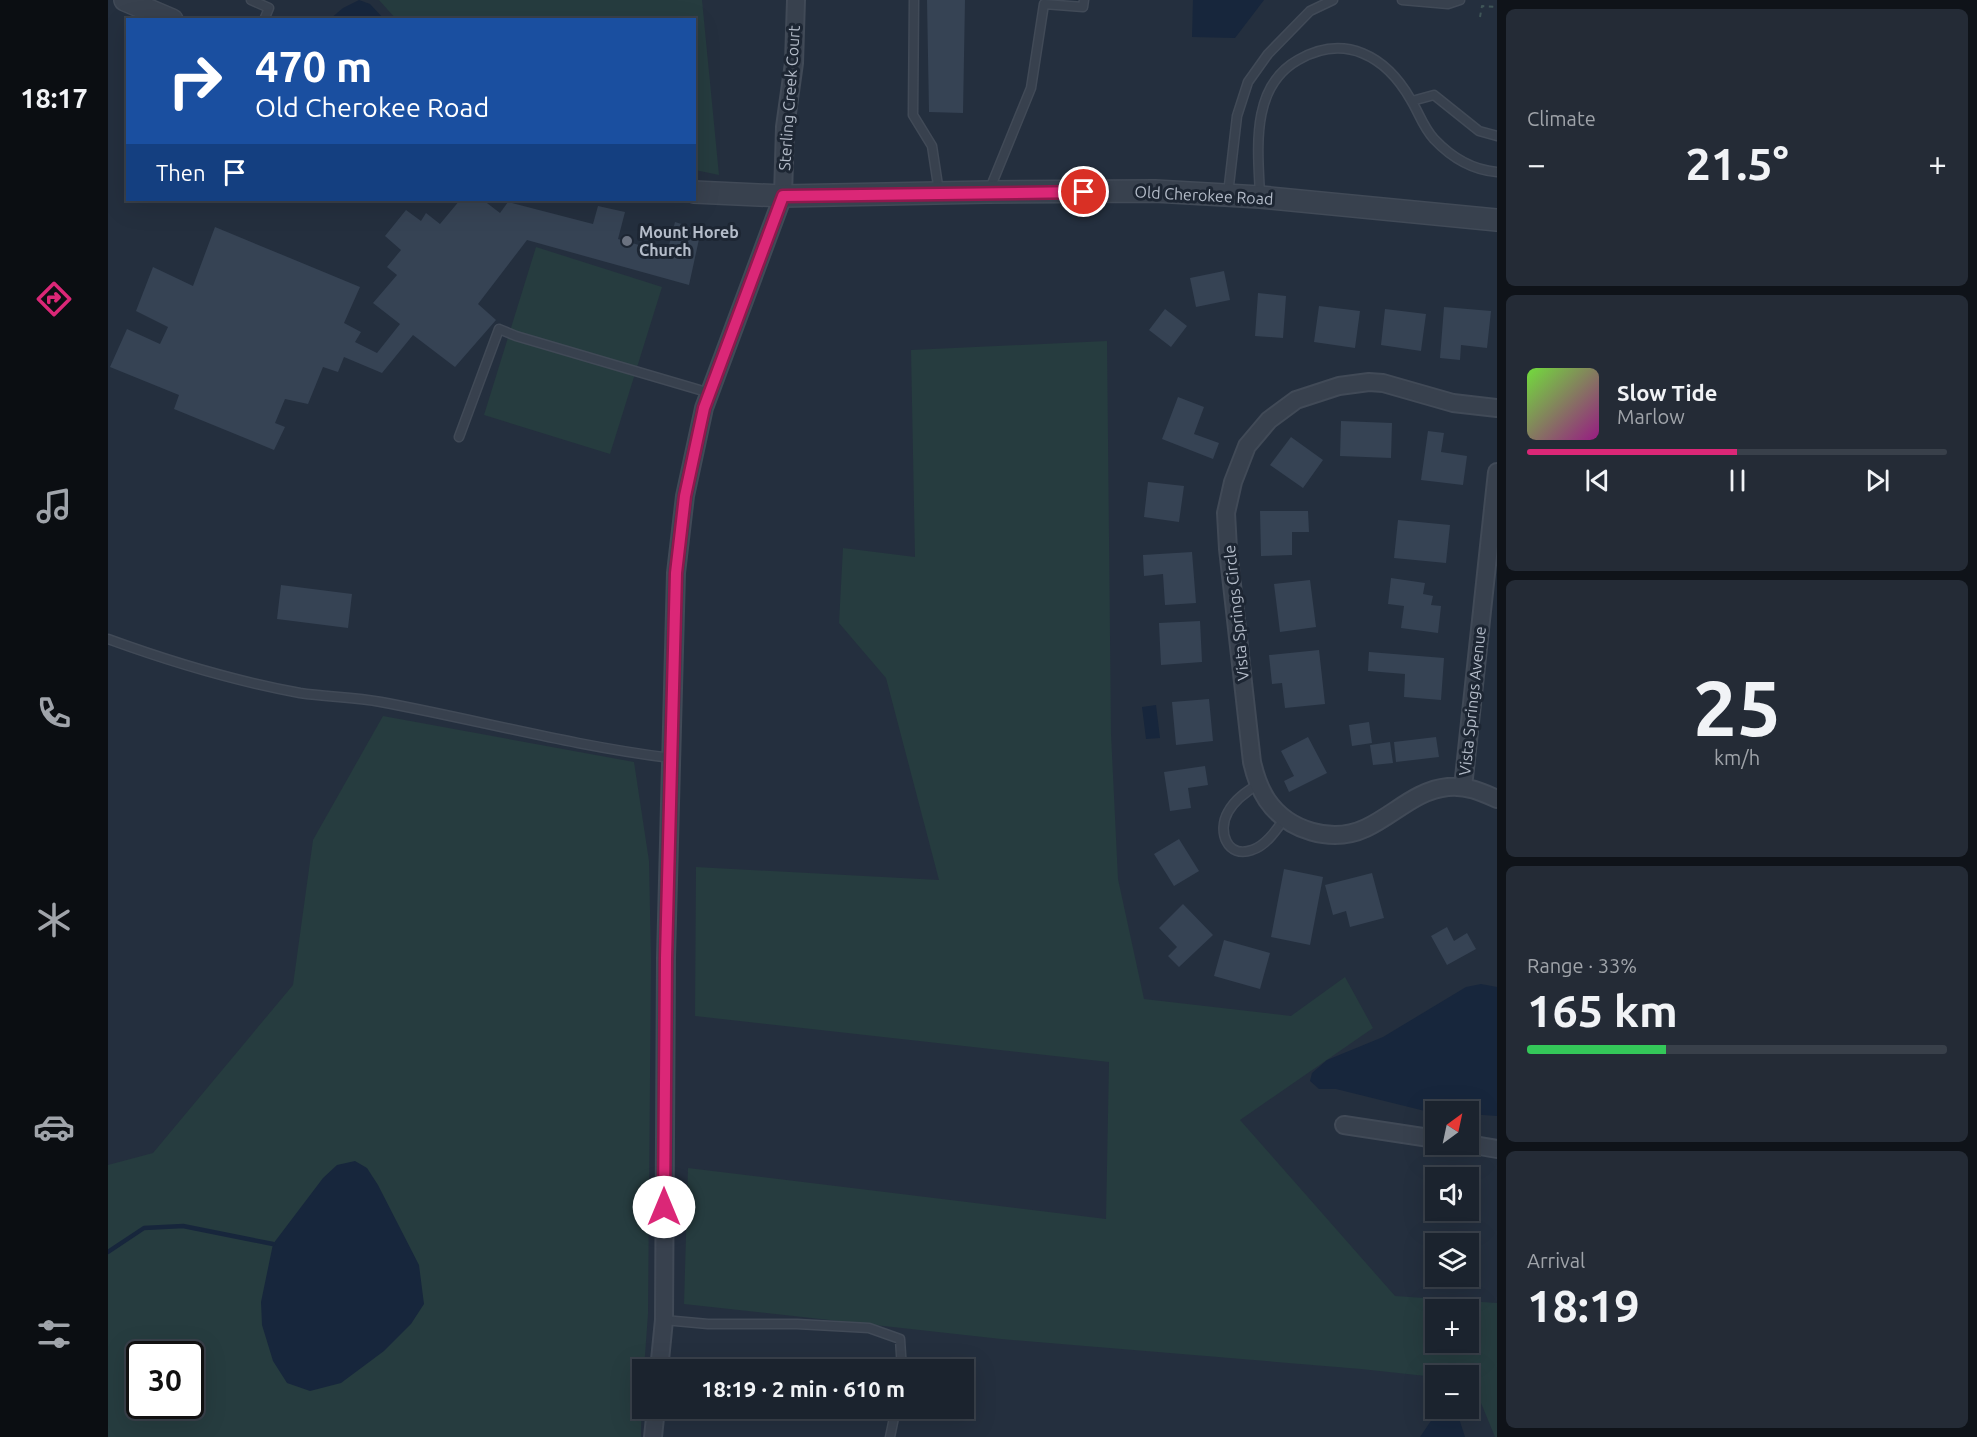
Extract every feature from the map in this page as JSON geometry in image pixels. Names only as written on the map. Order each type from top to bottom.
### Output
[{"type":"street","points":[[125,0],[166,18]]},
{"type":"street","name":"Sterling Creek Court","points":[[660,1359],[664,1320],[666,958],[679,532],[697,441],[710,393],[783,196],[785,127],[794,63],[796,0]]},
{"type":"street","name":"Old Cherokee Road","points":[[696,192],[783,196],[1155,191],[1260,197],[1497,220]]},
{"type":"street","name":"Vista Springs Circle","points":[[1497,408],[1453,403],[1383,383],[1369,382],[1339,386],[1296,400],[1269,420],[1247,446],[1233,482],[1226,513],[1252,762],[1259,784],[1269,803],[1285,818],[1302,828],[1315,833],[1341,834],[1365,828],[1424,792],[1448,787],[1463,787],[1480,791],[1497,799]]},
{"type":"street","name":"Vista Springs Avenue","points":[[1463,787],[1497,472]]},
{"type":"street","points":[[1344,1125],[1425,1137]]},
{"type":"street","points":[[1479,1146],[1497,1149]]},
{"type":"street","points":[[653,1437],[655,1419]]},
{"type":"lane","points":[[251,0],[269,8],[265,18]]},
{"type":"lane","points":[[914,0],[913,115],[932,146],[939,193]]},
{"type":"lane","points":[[988,192],[1031,88],[1044,4],[1083,7],[1084,0]]},
{"type":"lane","points":[[1310,11],[1311,0]]},
{"type":"lane","points":[[1228,195],[1237,116],[1248,82],[1268,54],[1310,11],[1333,0]]},
{"type":"lane","points":[[1402,0],[1448,4],[1460,0]]},
{"type":"lane","points":[[1260,197],[1258,144],[1263,110],[1273,81],[1283,69],[1296,60],[1323,49],[1351,48],[1379,60],[1401,84],[1433,138],[1452,156],[1485,171],[1497,172]]},
{"type":"lane","points":[[1412,101],[1434,95],[1479,131],[1497,136]]},
{"type":"lane","points":[[459,437],[499,329],[710,393]]},
{"type":"lane","points":[[108,639],[188,667],[244,682],[303,693],[378,702],[620,752],[671,758]]},
{"type":"lane","points":[[1259,784],[1238,798],[1228,812],[1223,837],[1230,847],[1240,851],[1252,851],[1266,842],[1285,818]]},
{"type":"lane","points":[[664,1320],[708,1324],[797,1324],[869,1328],[900,1339],[901,1359]]},
{"type":"lane","points":[[890,1437],[894,1419]]},
{"type":"path","points":[[1480,17],[1482,6],[1497,7]]},
{"type":"green space","points":[[379,0],[702,0],[719,175],[696,170],[696,18],[395,18]]},
{"type":"green space","points":[[536,247],[662,287],[610,454],[484,415]]},
{"type":"green space","points":[[1107,341],[1111,734],[1118,879],[1144,999],[1291,1016],[1345,977],[1373,1028],[1240,1120],[1395,1296],[1439,1299],[1425,1299],[1425,1353],[1479,1353],[1479,1302],[1497,1303],[1497,1437],[1495,1437],[1479,1398],[1479,1365],[1425,1365],[1425,1376],[1001,1339],[684,1304],[688,1168],[1106,1219],[1109,1062],[695,1016],[696,867],[939,880],[886,678],[839,623],[843,548],[915,557],[911,350]]},
{"type":"green space","points":[[383,716],[634,762],[649,861],[651,960],[648,1314],[645,1359],[632,1359],[632,1419],[641,1419],[641,1437],[108,1437],[108,1165],[153,1153],[293,985],[313,840]]},
{"type":"water","points":[[359,0],[370,4],[383,18],[331,18],[343,8]]},
{"type":"water","points":[[1193,0],[1264,0],[1235,38],[1192,37]]},
{"type":"water","points":[[1156,705],[1160,738],[1146,739],[1142,707]]},
{"type":"water","points":[[1481,984],[1497,987],[1497,1116],[1479,1115],[1479,1101],[1425,1101],[1425,1111],[1336,1089],[1319,1089],[1310,1081],[1312,1073],[1327,1060],[1383,1037],[1466,987]]},
{"type":"water","points":[[355,1161],[367,1168],[378,1185],[419,1265],[424,1304],[411,1324],[384,1351],[341,1383],[310,1391],[287,1383],[273,1361],[262,1325],[261,1302],[273,1244],[323,1178],[337,1165]]},
{"type":"water","points":[[1432,1419],[1459,1419],[1465,1437],[1420,1437]]},
{"type":"building","points":[[927,0],[965,0],[963,113],[929,112]]},
{"type":"building","points":[[459,201],[484,201],[500,213],[508,202],[593,224],[598,206],[625,212],[618,239],[667,253],[675,222],[701,230],[689,285],[527,240],[478,304],[496,320],[455,367],[413,335],[382,373],[344,357],[338,372],[323,367],[308,404],[285,399],[275,423],[285,427],[274,450],[174,409],[179,395],[110,367],[127,329],[160,344],[168,327],[136,311],[153,267],[193,286],[215,227],[360,287],[344,323],[361,332],[355,342],[377,353],[400,324],[373,303],[397,275],[387,267],[401,250],[385,236],[406,210],[421,221],[426,213],[440,224]]},
{"type":"building","points":[[1224,271],[1230,300],[1196,307],[1190,278]]},
{"type":"building","points":[[1258,293],[1286,296],[1283,338],[1255,336]]},
{"type":"building","points":[[1319,306],[1360,311],[1355,348],[1314,342]]},
{"type":"building","points":[[1444,307],[1491,311],[1487,348],[1461,345],[1460,360],[1440,358]]},
{"type":"building","points":[[1165,309],[1187,326],[1171,347],[1149,330]]},
{"type":"building","points":[[1385,309],[1426,314],[1421,351],[1381,345]]},
{"type":"building","points":[[1178,397],[1204,407],[1194,434],[1219,443],[1213,459],[1162,439]]},
{"type":"building","points":[[1341,421],[1392,423],[1391,458],[1340,456]]},
{"type":"building","points":[[1428,431],[1444,433],[1441,452],[1467,456],[1463,485],[1421,480]]},
{"type":"building","points":[[1291,437],[1323,460],[1303,488],[1270,465]]},
{"type":"building","points":[[1148,482],[1184,486],[1179,522],[1144,517]]},
{"type":"building","points":[[1260,511],[1308,511],[1309,532],[1292,532],[1292,555],[1261,556]]},
{"type":"building","points":[[1398,520],[1450,525],[1446,563],[1394,558]]},
{"type":"building","points":[[1192,552],[1196,603],[1165,605],[1163,574],[1144,576],[1143,555]]},
{"type":"building","points":[[1391,578],[1425,583],[1423,594],[1433,596],[1431,605],[1441,606],[1438,633],[1401,628],[1404,606],[1388,604]]},
{"type":"building","points":[[1310,580],[1316,627],[1280,632],[1274,584]]},
{"type":"building","points":[[281,585],[352,594],[348,628],[277,619]]},
{"type":"building","points":[[1200,621],[1202,662],[1161,665],[1159,623]]},
{"type":"building","points":[[1319,650],[1325,704],[1285,708],[1282,683],[1272,684],[1269,655]]},
{"type":"building","points":[[1369,652],[1444,658],[1441,700],[1404,697],[1405,674],[1368,671]]},
{"type":"building","points":[[1209,699],[1213,741],[1176,745],[1172,702]]},
{"type":"building","points":[[1369,722],[1372,743],[1352,746],[1349,725]]},
{"type":"building","points":[[1308,737],[1327,773],[1289,792],[1284,781],[1294,776],[1281,751]]},
{"type":"building","points":[[1436,737],[1439,757],[1396,762],[1394,742]]},
{"type":"building","points":[[1390,742],[1393,763],[1373,765],[1370,745]]},
{"type":"building","points":[[1205,766],[1208,785],[1188,788],[1191,808],[1170,811],[1164,772]]},
{"type":"building","points":[[1179,839],[1199,871],[1174,886],[1154,854]]},
{"type":"building","points":[[1284,869],[1323,877],[1310,945],[1271,937]]},
{"type":"building","points":[[1372,873],[1384,918],[1350,927],[1346,911],[1333,915],[1325,885]]},
{"type":"building","points":[[1183,904],[1213,935],[1179,967],[1168,956],[1177,947],[1159,928]]},
{"type":"building","points":[[1447,927],[1454,941],[1467,933],[1476,949],[1447,965],[1431,936]]},
{"type":"building","points":[[1224,940],[1270,953],[1260,989],[1214,976]]},
{"type":"waterway","points":[[108,1252],[144,1228],[183,1226],[273,1244]]},
{"type":"place","name":"Mount Horeb Church","points":[[627,241]]},
{"type":"route","points":[[664,1207],[666,958],[679,532],[704,408],[783,196],[1084,192]]}]
